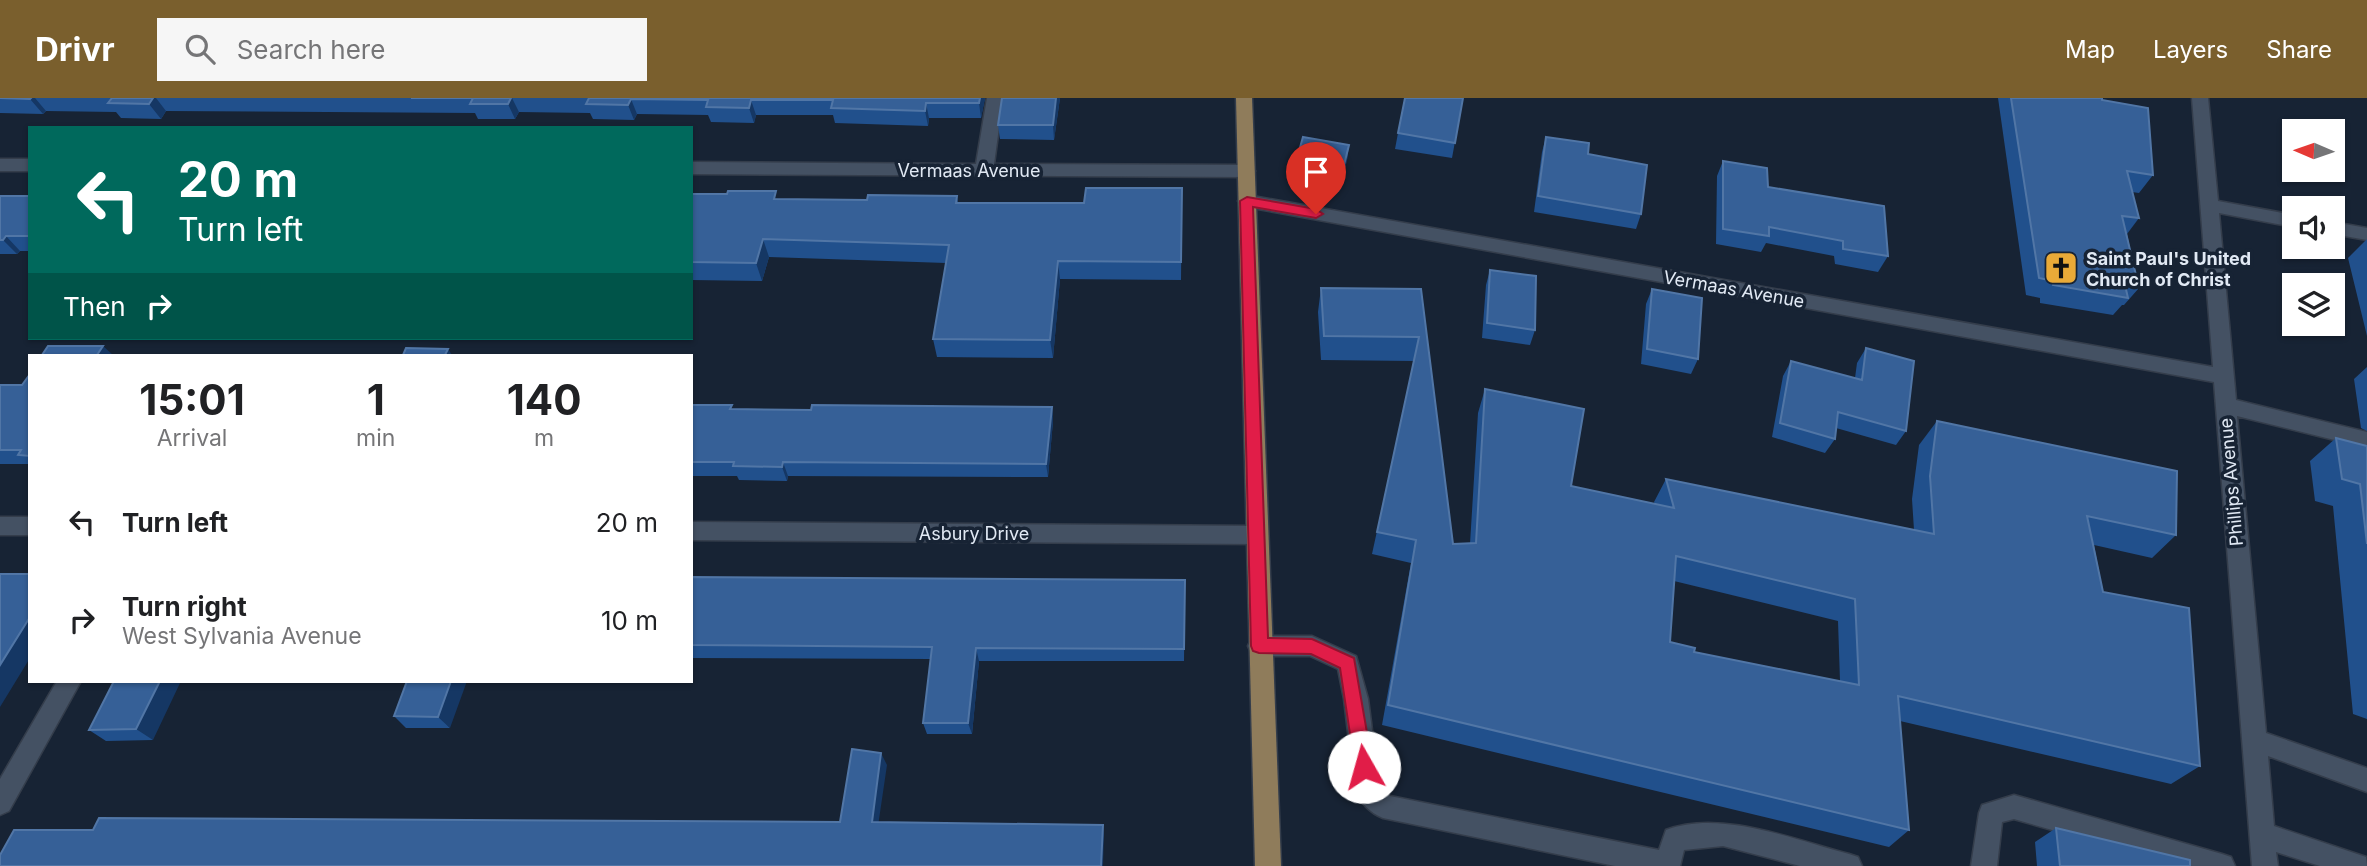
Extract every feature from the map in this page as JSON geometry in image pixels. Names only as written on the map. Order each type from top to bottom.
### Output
[{"type":"main road","points":[[1244,98],[1259,646],[1268,866]]},
{"type":"street","points":[[984,170],[995,98]]},
{"type":"street","name":"Phillips Avenue","points":[[2200,98],[2265,866]]},
{"type":"street","points":[[0,165],[28,165]]},
{"type":"street","name":"Vermaas Avenue","points":[[693,168],[1246,171]]},
{"type":"street","name":"Vermaas Avenue","points":[[1247,201],[2222,376]]},
{"type":"street","points":[[2208,205],[2282,219]]},
{"type":"street","points":[[2345,230],[2367,234]]},
{"type":"street","points":[[2224,405],[2367,440]]},
{"type":"street","points":[[0,526],[28,526]]},
{"type":"street","name":"Asbury Drive","points":[[693,531],[1256,535]]},
{"type":"street","points":[[1259,646],[1312,646],[1348,663],[1356,699],[1367,790],[1383,806],[1667,865],[1675,839],[1723,834],[1849,866]]},
{"type":"street","points":[[0,803],[68,683]]},
{"type":"street","points":[[2255,740],[2367,780]]},
{"type":"street","points":[[1984,866],[1991,813],[2014,807],[2222,866]]},
{"type":"street","points":[[2263,835],[2357,866]]},
{"type":"building","points":[[112,98],[153,98],[149,104],[108,103]]},
{"type":"building","points":[[473,98],[511,98],[508,104],[470,104]]},
{"type":"building","points":[[589,98],[980,98],[979,103],[926,103],[925,111],[831,108],[833,100],[751,100],[749,108],[706,107],[708,100],[631,99],[628,105],[586,104]]},
{"type":"building","points":[[1002,98],[1056,98],[1053,125],[998,125]]},
{"type":"building","points":[[1405,98],[1463,98],[1455,143],[1398,133]]},
{"type":"building","points":[[2011,98],[2102,98],[2148,108],[2153,175],[2127,171],[2139,218],[2122,216],[2139,288],[2125,285],[2128,298],[2053,285],[2053,281],[2039,278]]},
{"type":"building","points":[[1303,137],[1349,145],[1341,177],[1294,169]]},
{"type":"building","points":[[1546,137],[1589,143],[1588,154],[1647,165],[1641,214],[1538,196]]},
{"type":"building","points":[[1723,161],[1767,168],[1768,187],[1884,206],[1888,256],[1843,249],[1843,241],[1769,227],[1769,236],[1723,229]]},
{"type":"building","points":[[1086,188],[1182,188],[1181,262],[1058,261],[1050,340],[933,339],[949,245],[763,239],[756,263],[693,262],[693,194],[776,191],[774,199],[867,200],[868,195],[957,196],[956,203],[1084,203]]},
{"type":"building","points":[[0,196],[28,196],[28,236],[6,236],[0,240]]},
{"type":"building","points":[[1490,270],[1536,276],[1535,330],[1487,323]]},
{"type":"building","points":[[1321,288],[1421,289],[1453,544],[1476,543],[1485,389],[1584,409],[1571,486],[1674,508],[1666,479],[1934,534],[1930,476],[1937,421],[2177,471],[2176,535],[2087,516],[2103,592],[2189,608],[2200,766],[1898,696],[1909,830],[1388,705],[1416,540],[1377,532],[1419,337],[1324,336]],"holes":[[[1676,556],[1855,599],[1859,685],[1694,652],[1695,648],[1670,642]]]},
{"type":"building","points":[[1652,289],[1702,298],[1698,359],[1647,349]]},
{"type":"building","points":[[48,346],[103,346],[98,354],[43,354]]},
{"type":"building","points":[[406,348],[448,349],[446,354],[403,354]]},
{"type":"building","points":[[1866,348],[1914,361],[1906,431],[1838,412],[1835,439],[1780,423],[1791,361],[1862,380]]},
{"type":"building","points":[[28,377],[28,456],[18,455],[21,450],[0,450],[0,385],[22,385]]},
{"type":"building","points":[[693,405],[732,405],[730,409],[811,410],[812,405],[1052,407],[1046,464],[783,462],[782,467],[733,466],[734,462],[693,462]]},
{"type":"building","points":[[2336,438],[2367,446],[2367,544],[2360,484],[2342,479]]},
{"type":"building","points":[[0,574],[28,574],[28,620],[0,665]]},
{"type":"building","points":[[693,577],[1185,580],[1184,649],[976,648],[968,723],[923,723],[932,647],[693,645]]},
{"type":"building","points":[[113,683],[159,683],[136,729],[89,730]]},
{"type":"building","points":[[406,683],[450,683],[438,717],[394,716]]},
{"type":"building","points":[[852,749],[881,753],[872,822],[1103,825],[1101,866],[0,866],[0,855],[14,830],[93,830],[99,818],[840,822]]},
{"type":"building","points":[[2056,828],[2190,860],[2190,866],[2060,866]]},
{"type":"place","name":"Saint Paul's United Church of Christ","points":[[2061,268]]},
{"type":"route","points":[[1316,214],[1247,201],[1259,646],[1312,646],[1348,663],[1356,699],[1364,767]]}]
